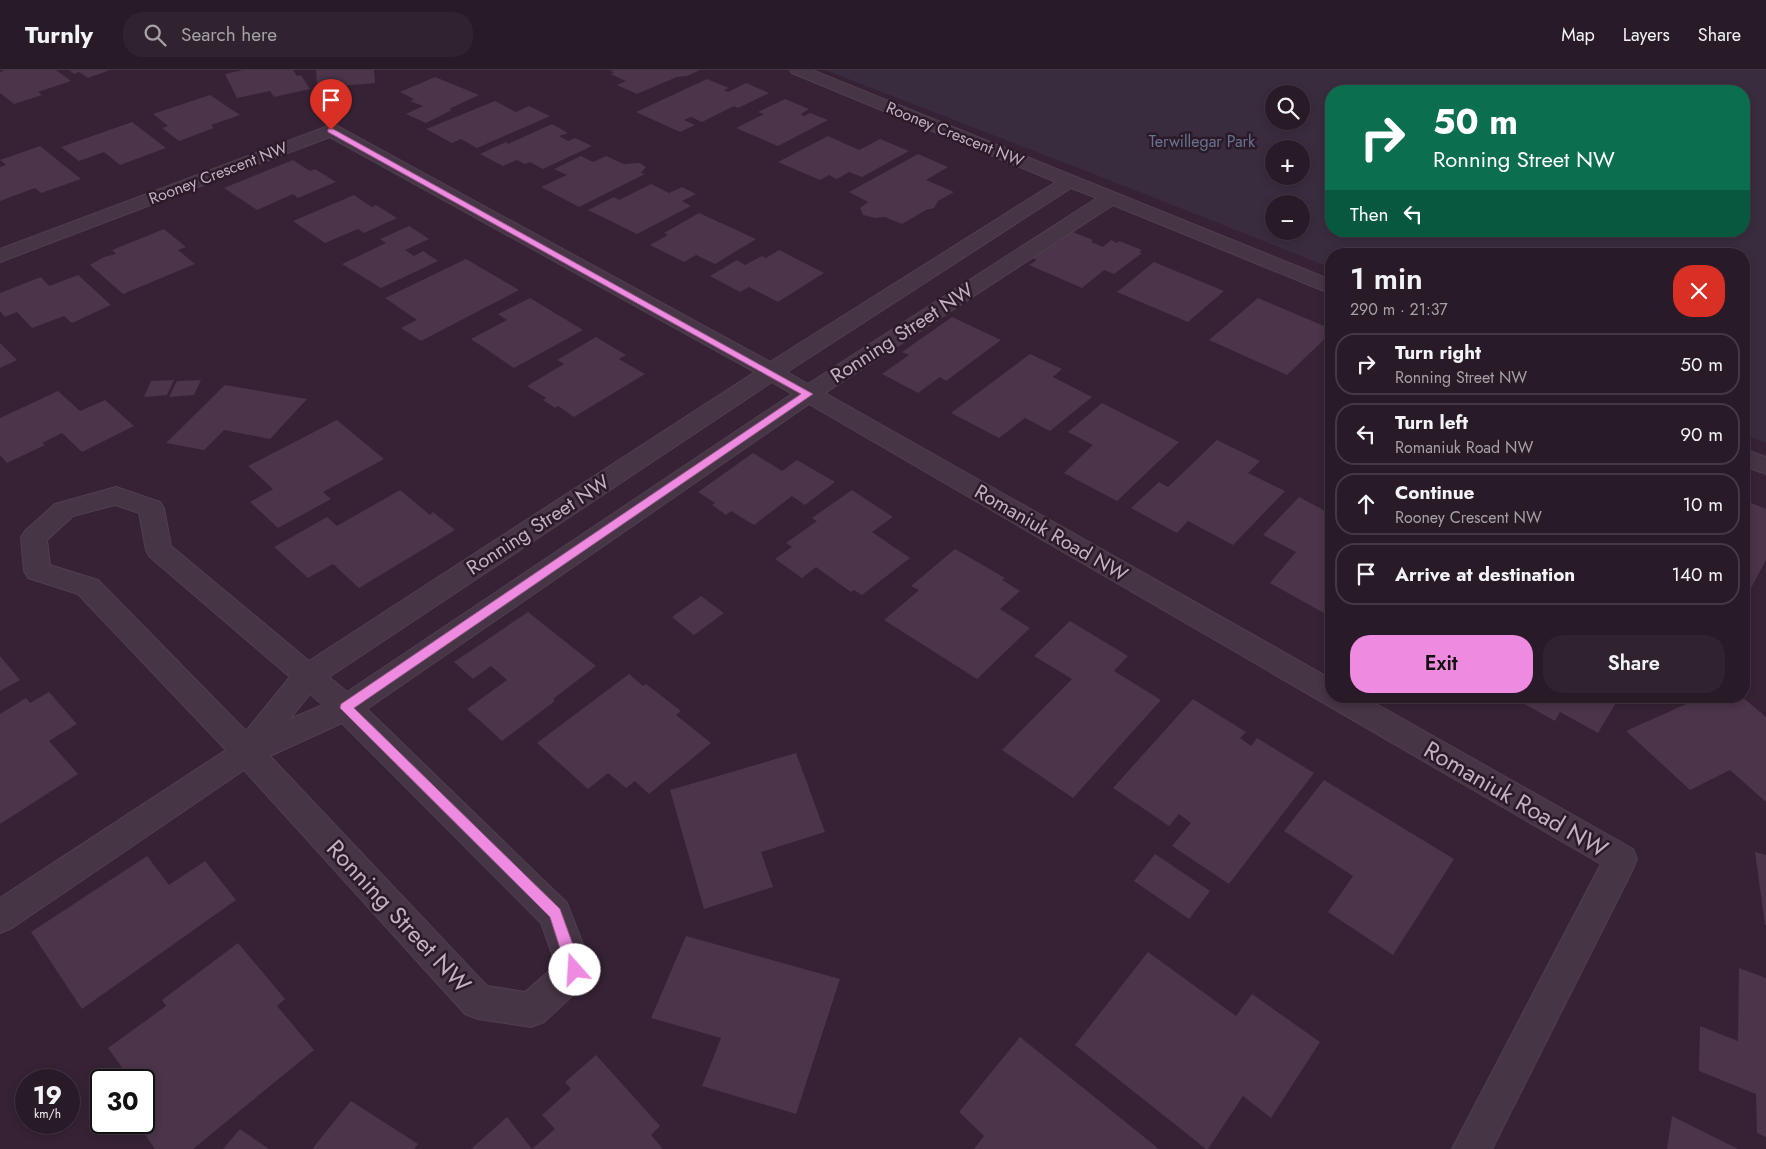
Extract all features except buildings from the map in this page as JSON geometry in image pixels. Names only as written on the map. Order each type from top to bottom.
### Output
[{"type":"street","name":"Rooney Crescent NW","points":[[798,70],[1112,197]]},
{"type":"street","name":"Rooney Crescent NW","points":[[0,256],[331,130],[771,372]]},
{"type":"street","name":"Ronning Street NW","points":[[247,752],[308,676],[771,372],[1071,180]]},
{"type":"street","name":"Ronning Street NW","points":[[0,917],[247,752],[346,708],[808,394],[1112,197]]},
{"type":"street","points":[[1112,197],[1325,285]]},
{"type":"street","name":"Romaniuk Road NW","points":[[771,372],[1325,690]]},
{"type":"street","points":[[1750,459],[1766,466]]},
{"type":"street","name":"Ronning Street NW","points":[[116,496],[151,508],[159,550],[346,708],[556,914],[575,970],[531,1010],[478,1002],[247,752],[88,587],[37,571],[34,537],[64,510],[116,496]]},
{"type":"street","name":"Romaniuk Road NW","points":[[1349,703],[1621,859],[1471,1149]]},
{"type":"green space","name":"Terwillegar Park","points":[[825,70],[1766,70],[1766,443],[1750,436],[1750,248],[1325,248],[1325,266]]},
{"type":"route","points":[[331,130],[808,394],[346,708],[556,914],[575,970]]}]
